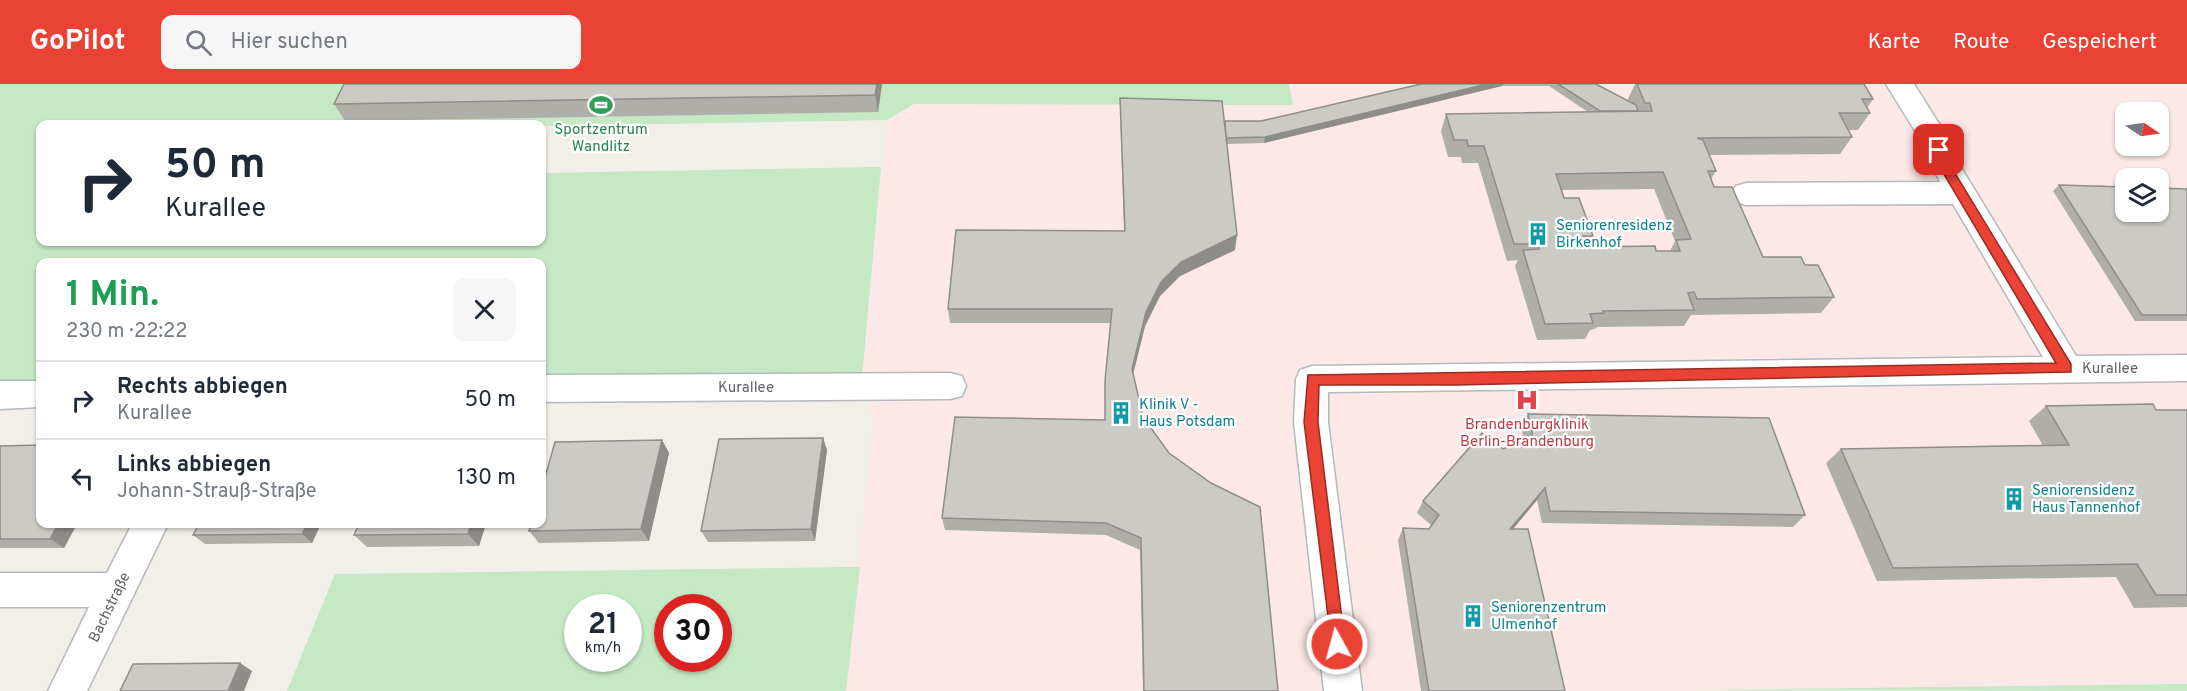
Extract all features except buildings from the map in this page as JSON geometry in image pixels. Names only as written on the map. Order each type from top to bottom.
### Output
[{"type":"street","points":[[1899,84],[1929,130],[1961,193],[2066,368]]},
{"type":"street","points":[[1746,194],[1961,193]]},
{"type":"street","name":"Kurallee","points":[[1343,691],[1311,422],[1312,379],[1468,379],[2066,368],[2187,368]]},
{"type":"street","name":"Kurallee","points":[[546,389],[950,386]]},
{"type":"street","points":[[0,395],[36,394]]},
{"type":"street","name":"Bachstraße","points":[[67,691],[148,528]]},
{"type":"street","points":[[0,590],[117,590]]},
{"type":"shaded area","name":"Brandenburgklinik Berlin-Brandenburg","points":[[1289,84],[2187,84],[2187,684],[1688,691],[846,691],[873,423],[862,377],[887,120],[913,104],[1292,105]]},
{"type":"green space","points":[[0,84],[1289,84],[1293,105],[914,104],[887,120],[546,126],[546,120],[36,120],[36,246],[546,246],[546,173],[881,167],[862,377],[546,378],[546,258],[36,258],[36,380],[0,380]]},
{"type":"green space","points":[[860,567],[846,691],[287,691],[335,574]]},
{"type":"green space","points":[[2187,684],[2187,691],[1688,690]]},
{"type":"place","name":"Sportzentrum Wandlitz","points":[[601,105]]},
{"type":"place","name":"Seniorenresidenz Birkenhof","points":[[1538,234]]},
{"type":"place","name":"Brandenburgklinik Berlin-Brandenburg","points":[[1527,400]]},
{"type":"place","name":"Klinik V - Haus Potsdam","points":[[1121,413]]},
{"type":"place","name":"Seniorensidenz Haus Tannenhof","points":[[2014,499]]},
{"type":"place","name":"Seniorenzentrum Ulmenhof","points":[[1473,616]]},
{"type":"route","points":[[1337,644],[1311,422],[1312,379],[1456,379],[2066,368],[1948,171],[1939,150]]}]
